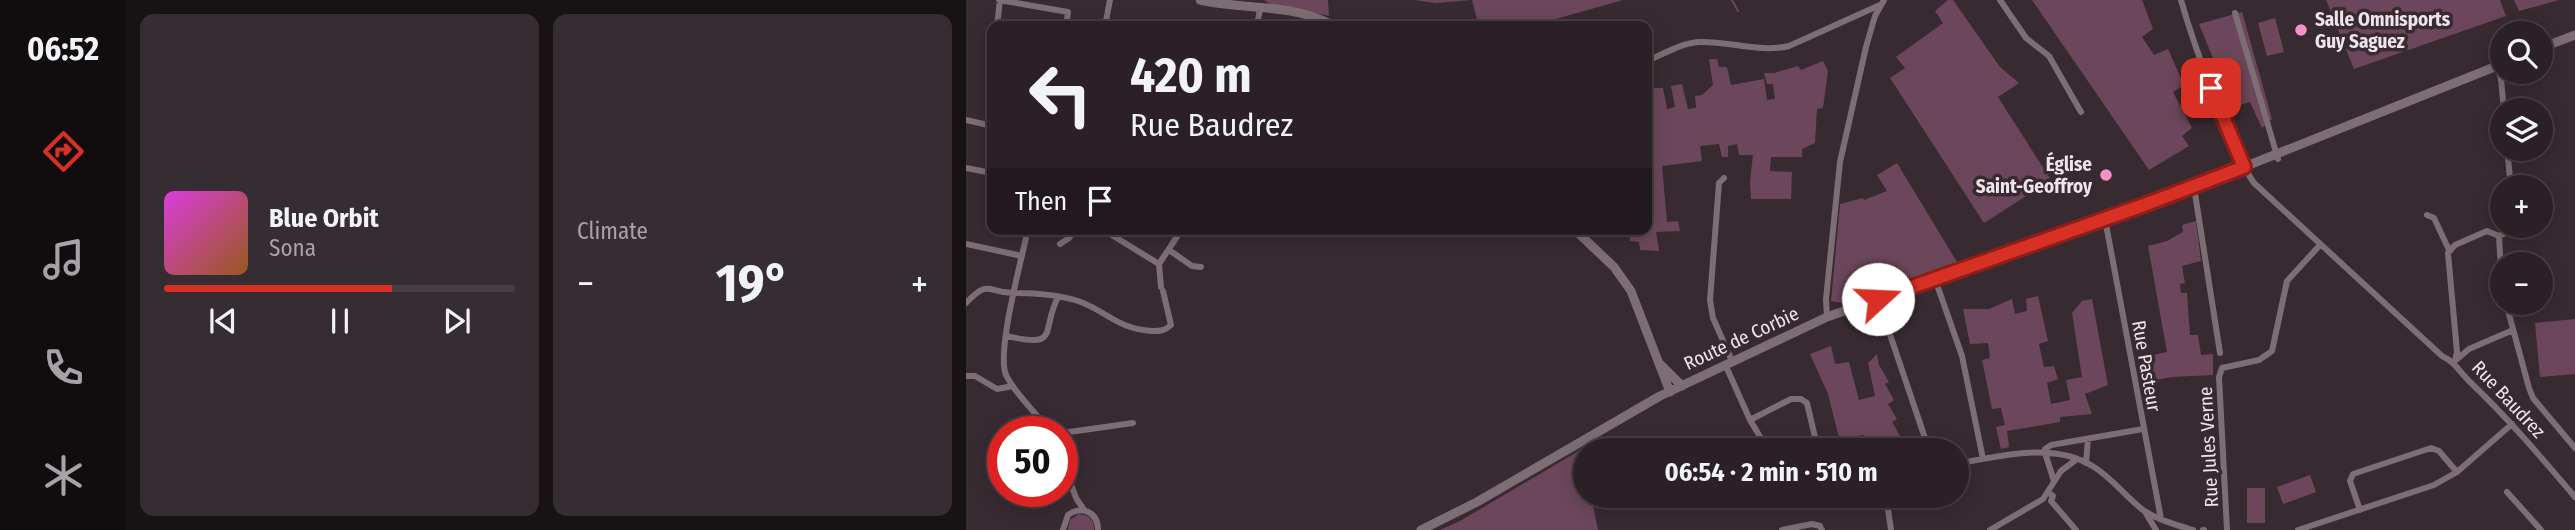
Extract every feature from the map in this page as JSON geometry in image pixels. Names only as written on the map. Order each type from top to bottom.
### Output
[{"type":"main road","points":[[1200,0],[1315,17],[1324,21]]},
{"type":"main road","points":[[2553,43],[2575,35]]},
{"type":"main road","name":"Route de Corbie","points":[[1421,530],[1477,502],[1670,392],[1827,317],[2277,156],[2490,69]]},
{"type":"main road","points":[[1580,235],[1624,279],[1631,291],[1670,392]]},
{"type":"main road","points":[[1659,363],[1682,386]]},
{"type":"street","points":[[997,21],[999,0],[1068,12],[1067,21]]},
{"type":"street","points":[[1106,21],[1110,0]]},
{"type":"street","points":[[2000,0],[2026,38],[2049,56],[2081,112]]},
{"type":"street","points":[[2181,0],[2190,35],[2244,167]]},
{"type":"street","points":[[1652,59],[1696,42],[1773,49],[1789,46],[1882,3]]},
{"type":"street","points":[[1827,317],[1826,299],[1840,162],[1866,47],[1882,3]]},
{"type":"street","points":[[1258,21],[1260,9]]},
{"type":"street","points":[[2235,13],[2277,156]]},
{"type":"street","points":[[966,122],[987,124]]},
{"type":"street","name":"Rue Baudrez","points":[[2244,167],[2260,191],[2442,356],[2455,361],[2462,374],[2512,424],[2575,497]]},
{"type":"street","points":[[966,168],[987,172]]},
{"type":"street","points":[[1724,178],[1719,183],[1710,300],[1728,363],[1750,419],[1761,438]]},
{"type":"street","points":[[2193,187],[2220,353]]},
{"type":"street","points":[[2427,215],[2434,218],[2449,250],[2457,352],[2455,361]]},
{"type":"street","name":"Rue Pasteur","points":[[2105,219],[2161,519]]},
{"type":"street","points":[[2449,250],[2487,231],[2490,232]]},
{"type":"street","points":[[1027,235],[1006,336],[1003,367],[1013,386],[1036,416]]},
{"type":"street","points":[[1060,244],[1071,235]]},
{"type":"street","points":[[1112,235],[1159,264]]},
{"type":"street","points":[[966,303],[976,292],[986,287],[1076,300],[1134,330],[1160,331],[1171,325],[1159,264],[1178,235]]},
{"type":"street","points":[[966,244],[1023,256]]},
{"type":"street","name":"Rue Jules Verne","points":[[2227,530],[2219,377],[2222,368],[2259,360],[2272,351],[2287,281],[2320,245]]},
{"type":"street","points":[[1169,250],[1200,267]]},
{"type":"street","points":[[1935,279],[1962,356],[1983,459]]},
{"type":"street","points":[[1006,336],[1042,340],[1048,333],[1058,298]]},
{"type":"street","points":[[1878,299],[1925,438]]},
{"type":"street","points":[[2509,315],[2533,398],[2575,448]]},
{"type":"street","points":[[2455,361],[2469,349],[2513,330]]},
{"type":"street","points":[[966,376],[975,376],[997,389],[1013,386]]},
{"type":"street","points":[[1750,419],[1791,399],[1801,399],[1807,404],[1815,438]]},
{"type":"street","points":[[1078,431],[1133,423]]},
{"type":"street","points":[[2298,530],[2434,485],[2457,472],[2512,424]]},
{"type":"street","points":[[2054,481],[2045,453],[2045,449],[2051,445],[2143,429]]},
{"type":"street","points":[[2086,463],[2088,439]]},
{"type":"street","points":[[2360,510],[2350,481],[2353,474],[2431,448],[2440,451],[2457,472]]},
{"type":"street","points":[[1969,462],[2018,453],[2045,453],[2077,459],[2096,468],[2144,511],[2156,530]]},
{"type":"street","points":[[1990,530],[2043,499],[2062,471],[2077,459]]},
{"type":"street","points":[[2507,492],[2541,530]]},
{"type":"street","points":[[2049,493],[2053,496],[2052,501],[2077,530]]},
{"type":"street","points":[[2043,499],[2046,502],[2052,501]]},
{"type":"street","points":[[1078,501],[1084,510],[1095,517],[1098,530]]},
{"type":"street","points":[[1062,528],[1073,507]]},
{"type":"street","points":[[1888,508],[1891,530]]},
{"type":"street","points":[[1071,513],[1084,510]]},
{"type":"street","points":[[2144,511],[2193,530]]},
{"type":"street","points":[[1782,530],[1812,524],[1820,526],[1822,530]]},
{"type":"shaded area","points":[[1264,0],[1328,0],[1329,16],[1270,4]]},
{"type":"shaded area","points":[[1414,0],[1472,0],[1436,3]]},
{"type":"shaded area","points":[[1472,0],[1623,0],[1549,21],[1478,21]]},
{"type":"shaded area","points":[[1948,0],[1953,0],[2000,67],[2019,83],[1998,97],[2051,180],[1984,223],[1890,78],[1905,68],[1896,57],[1943,23],[1935,11]]},
{"type":"shaded area","points":[[2032,0],[2142,0],[2153,29],[2142,37],[2154,55],[2168,49],[2184,85],[2173,92],[2192,128],[2182,136],[2189,146],[2149,170]]},
{"type":"shaded area","points":[[2326,0],[2500,0],[2506,16],[2354,69]]},
{"type":"shaded area","points":[[2514,0],[2559,0],[2519,11]]},
{"type":"shaded area","points":[[2242,12],[2272,119],[2262,128],[2250,102],[2233,107],[2199,24]]},
{"type":"shaded area","points":[[2275,18],[2284,52],[2267,56],[2258,23]]},
{"type":"shaded area","points":[[1709,59],[1717,59],[1719,67],[1727,67],[1731,85],[1764,79],[1767,100],[1775,99],[1773,84],[1767,84],[1764,73],[1798,66],[1801,70],[1823,61],[1828,71],[1823,108],[1817,109],[1815,143],[1802,149],[1802,157],[1771,157],[1770,171],[1792,172],[1791,199],[1751,199],[1753,155],[1739,155],[1737,144],[1728,146],[1728,157],[1722,157],[1719,144],[1700,146],[1702,161],[1662,166],[1667,222],[1678,221],[1680,231],[1656,232],[1659,251],[1640,250],[1639,242],[1630,241],[1630,235],[1652,235],[1652,88],[1663,88],[1667,109],[1675,107],[1671,86],[1682,84],[1688,109],[1696,108],[1695,96],[1702,95],[1713,85]]},
{"type":"shaded area","points":[[1897,163],[1957,262],[1842,303],[1831,301],[1840,204],[1863,198],[1864,200],[1887,191],[1877,175]]},
{"type":"shaded area","points":[[2196,221],[2201,261],[2182,266],[2185,283],[2180,284],[2181,293],[2187,293],[2190,335],[2198,335],[2201,355],[2213,354],[2213,375],[2172,377],[2144,382],[2139,358],[2167,352],[2148,246],[2167,241],[2183,232],[2182,225]]},
{"type":"shaded area","points":[[2038,296],[2048,341],[2039,344],[2044,367],[2054,366],[2058,379],[2047,383],[2051,404],[2070,400],[2066,380],[2082,377],[2072,313],[2082,301],[2092,299],[2108,385],[2085,394],[2092,414],[2060,417],[2060,422],[2007,431],[2009,447],[2001,449],[1996,427],[2005,425],[2001,408],[1992,409],[1982,360],[1990,358],[1988,343],[1970,344],[1963,309],[1989,309],[2012,299],[2015,314],[2027,311],[2026,299]]},
{"type":"shaded area","points":[[2575,319],[2575,374],[2540,377],[2535,323]]},
{"type":"shaded area","points":[[1831,346],[1835,364],[1849,362],[1859,400],[1875,396],[1868,363],[1877,354],[1879,365],[1889,382],[1885,384],[1894,400],[1888,404],[1897,419],[1892,422],[1901,438],[1865,438],[1864,435],[1839,438],[1828,394],[1810,354]]},
{"type":"shaded area","points":[[1573,454],[1573,508],[1594,508],[1598,530],[1440,530]]},
{"type":"shaded area","points":[[2310,475],[2316,492],[2283,504],[2277,487]]},
{"type":"shaded area","points":[[2247,488],[2265,488],[2265,523],[2247,523]]},
{"type":"shaded area","points":[[1079,514],[1091,519],[1094,530],[1068,530],[1070,520]]},
{"type":"waterway","points":[[1732,0],[1738,11]]},
{"type":"place","name":"Salle Omnisports Guy Saguez","points":[[2301,30]]},
{"type":"place","name":"Église Saint-Geoffroy","points":[[2106,175]]},
{"type":"route","points":[[1878,299],[2244,167],[2211,88]]}]
